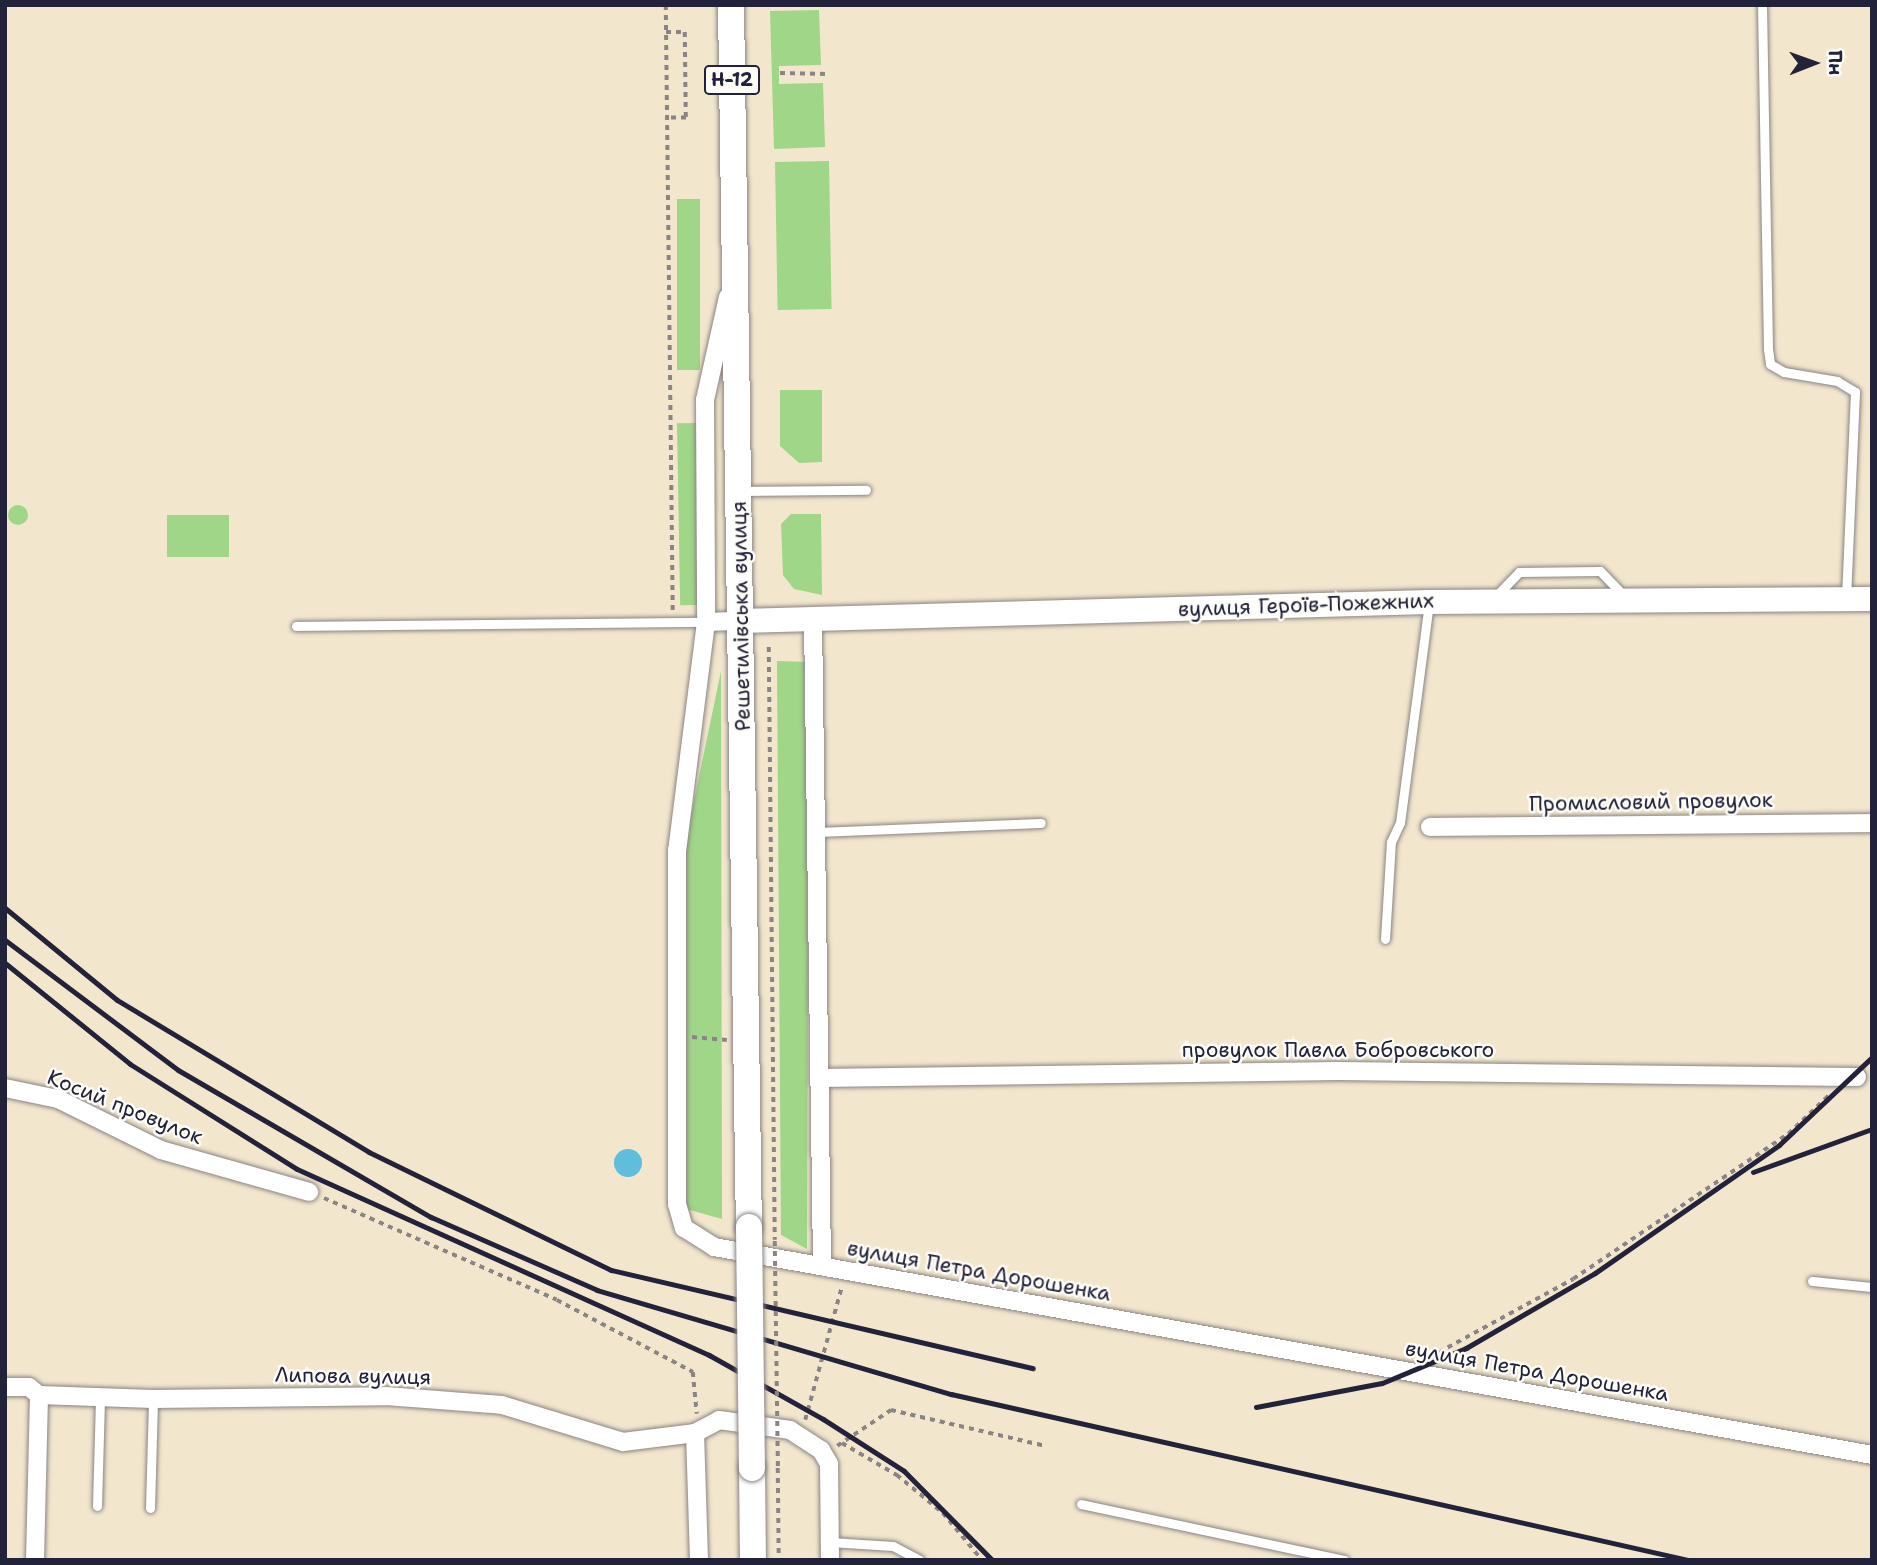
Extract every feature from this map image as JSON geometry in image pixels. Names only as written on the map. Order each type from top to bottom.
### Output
[{"type":"main road","name":"Решетилівська вулиця","points":[[731,5],[749,1227],[765,1468]]},
{"type":"main road","points":[[753,1560],[765,1468]]},
{"type":"street","name":"вулиця Петра Дорошенка","points":[[735,263],[705,400],[706,622],[679,796],[679,1221],[714,1247],[1872,1455]]},
{"type":"street","name":"вулиця Героїв-Пожежних","points":[[741,621],[1429,602],[1872,599]]},
{"type":"street","points":[[813,619],[821,1266]]},
{"type":"street","points":[[706,622],[741,621]]},
{"type":"street","name":"Промисловий провулок","points":[[1430,827],[1872,823]]},
{"type":"street","name":"провулок Павла Бобровського","points":[[819,1078],[1338,1071],[1854,1077]]},
{"type":"street","name":"Косий провулок","points":[[5,1088],[58,1099],[161,1150],[309,1192]]},
{"type":"street","name":"Липова вулиця","points":[[5,1387],[29,1387],[39,1395],[153,1399],[386,1396],[502,1405],[623,1442],[695,1433],[719,1420],[801,1435]]},
{"type":"street","points":[[35,1560],[39,1395]]},
{"type":"street","points":[[695,1433],[699,1560]]},
{"type":"street","points":[[801,1435],[828,1464],[830,1551]]},
{"type":"lane","points":[[1762,5],[1770,364],[1784,372],[1837,381],[1855,392],[1846,600]]},
{"type":"lane","points":[[739,491],[866,490]]},
{"type":"lane","points":[[1385,939],[1391,842],[1399,823],[1429,602]]},
{"type":"lane","points":[[296,626],[706,622]]},
{"type":"lane","points":[[816,832],[1041,823]]},
{"type":"lane","points":[[1812,1281],[1872,1287]]},
{"type":"lane","points":[[97,1506],[100,1397]]},
{"type":"lane","points":[[150,1508],[153,1399]]},
{"type":"lane","points":[[1081,1504],[1344,1560]]},
{"type":"lane","points":[[830,1551],[893,1546],[919,1560]]},
{"type":"path","points":[[666,5],[673,623]]},
{"type":"path","points":[[666,32],[685,32],[686,118],[667,118]]},
{"type":"path","points":[[780,73],[828,74]]},
{"type":"path","points":[[769,647],[775,1241],[765,1468],[779,1560]]},
{"type":"path","points":[[680,1036],[727,1040]]},
{"type":"path","points":[[1423,1360],[1573,1279],[1788,1134],[1854,1077]]},
{"type":"path","points":[[309,1192],[557,1300],[692,1372],[695,1433]]},
{"type":"path","points":[[801,1435],[847,1271]]},
{"type":"path","points":[[828,1464],[842,1443],[891,1410],[1046,1446]]},
{"type":"path","points":[[842,1443],[897,1475],[943,1514],[982,1560]]},
{"type":"green space","points":[[819,10],[821,65],[779,66],[779,84],[823,83],[825,147],[774,149],[770,11]]},
{"type":"green space","points":[[829,161],[832,309],[778,310],[775,162]]},
{"type":"green space","points":[[677,199],[700,199],[700,370],[677,370]]},
{"type":"green space","points":[[780,390],[822,390],[822,462],[799,463],[780,446]]},
{"type":"green space","points":[[677,423],[698,423],[701,605],[680,605]]},
{"type":"green space","points":[[18,505],[25,508],[28,515],[25,522],[18,525],[11,522],[8,515],[11,508]]},
{"type":"green space","points":[[791,514],[821,514],[822,595],[794,589],[783,575],[781,524]]},
{"type":"green space","points":[[167,515],[229,515],[229,557],[167,557]]},
{"type":"green space","points":[[777,661],[809,662],[807,1249],[781,1235]]},
{"type":"green space","points":[[721,671],[722,1219],[686,1209],[684,849]]},
{"type":"water","points":[[628,1149],[638,1153],[642,1163],[638,1173],[628,1177],[618,1173],[614,1163],[618,1153]]},
{"type":"railway","points":[[5,908],[117,1000],[369,1152],[611,1270],[1033,1368]]},
{"type":"railway","points":[[5,940],[178,1070],[431,1217],[597,1290],[951,1394],[1688,1560]]},
{"type":"railway","points":[[5,963],[130,1064],[297,1169],[709,1355],[823,1419],[904,1471],[992,1560]]},
{"type":"railway","points":[[1256,1407],[1382,1383],[1466,1348],[1595,1273],[1779,1145],[1872,1057]]},
{"type":"railway","points":[[1753,1172],[1872,1129]]}]
